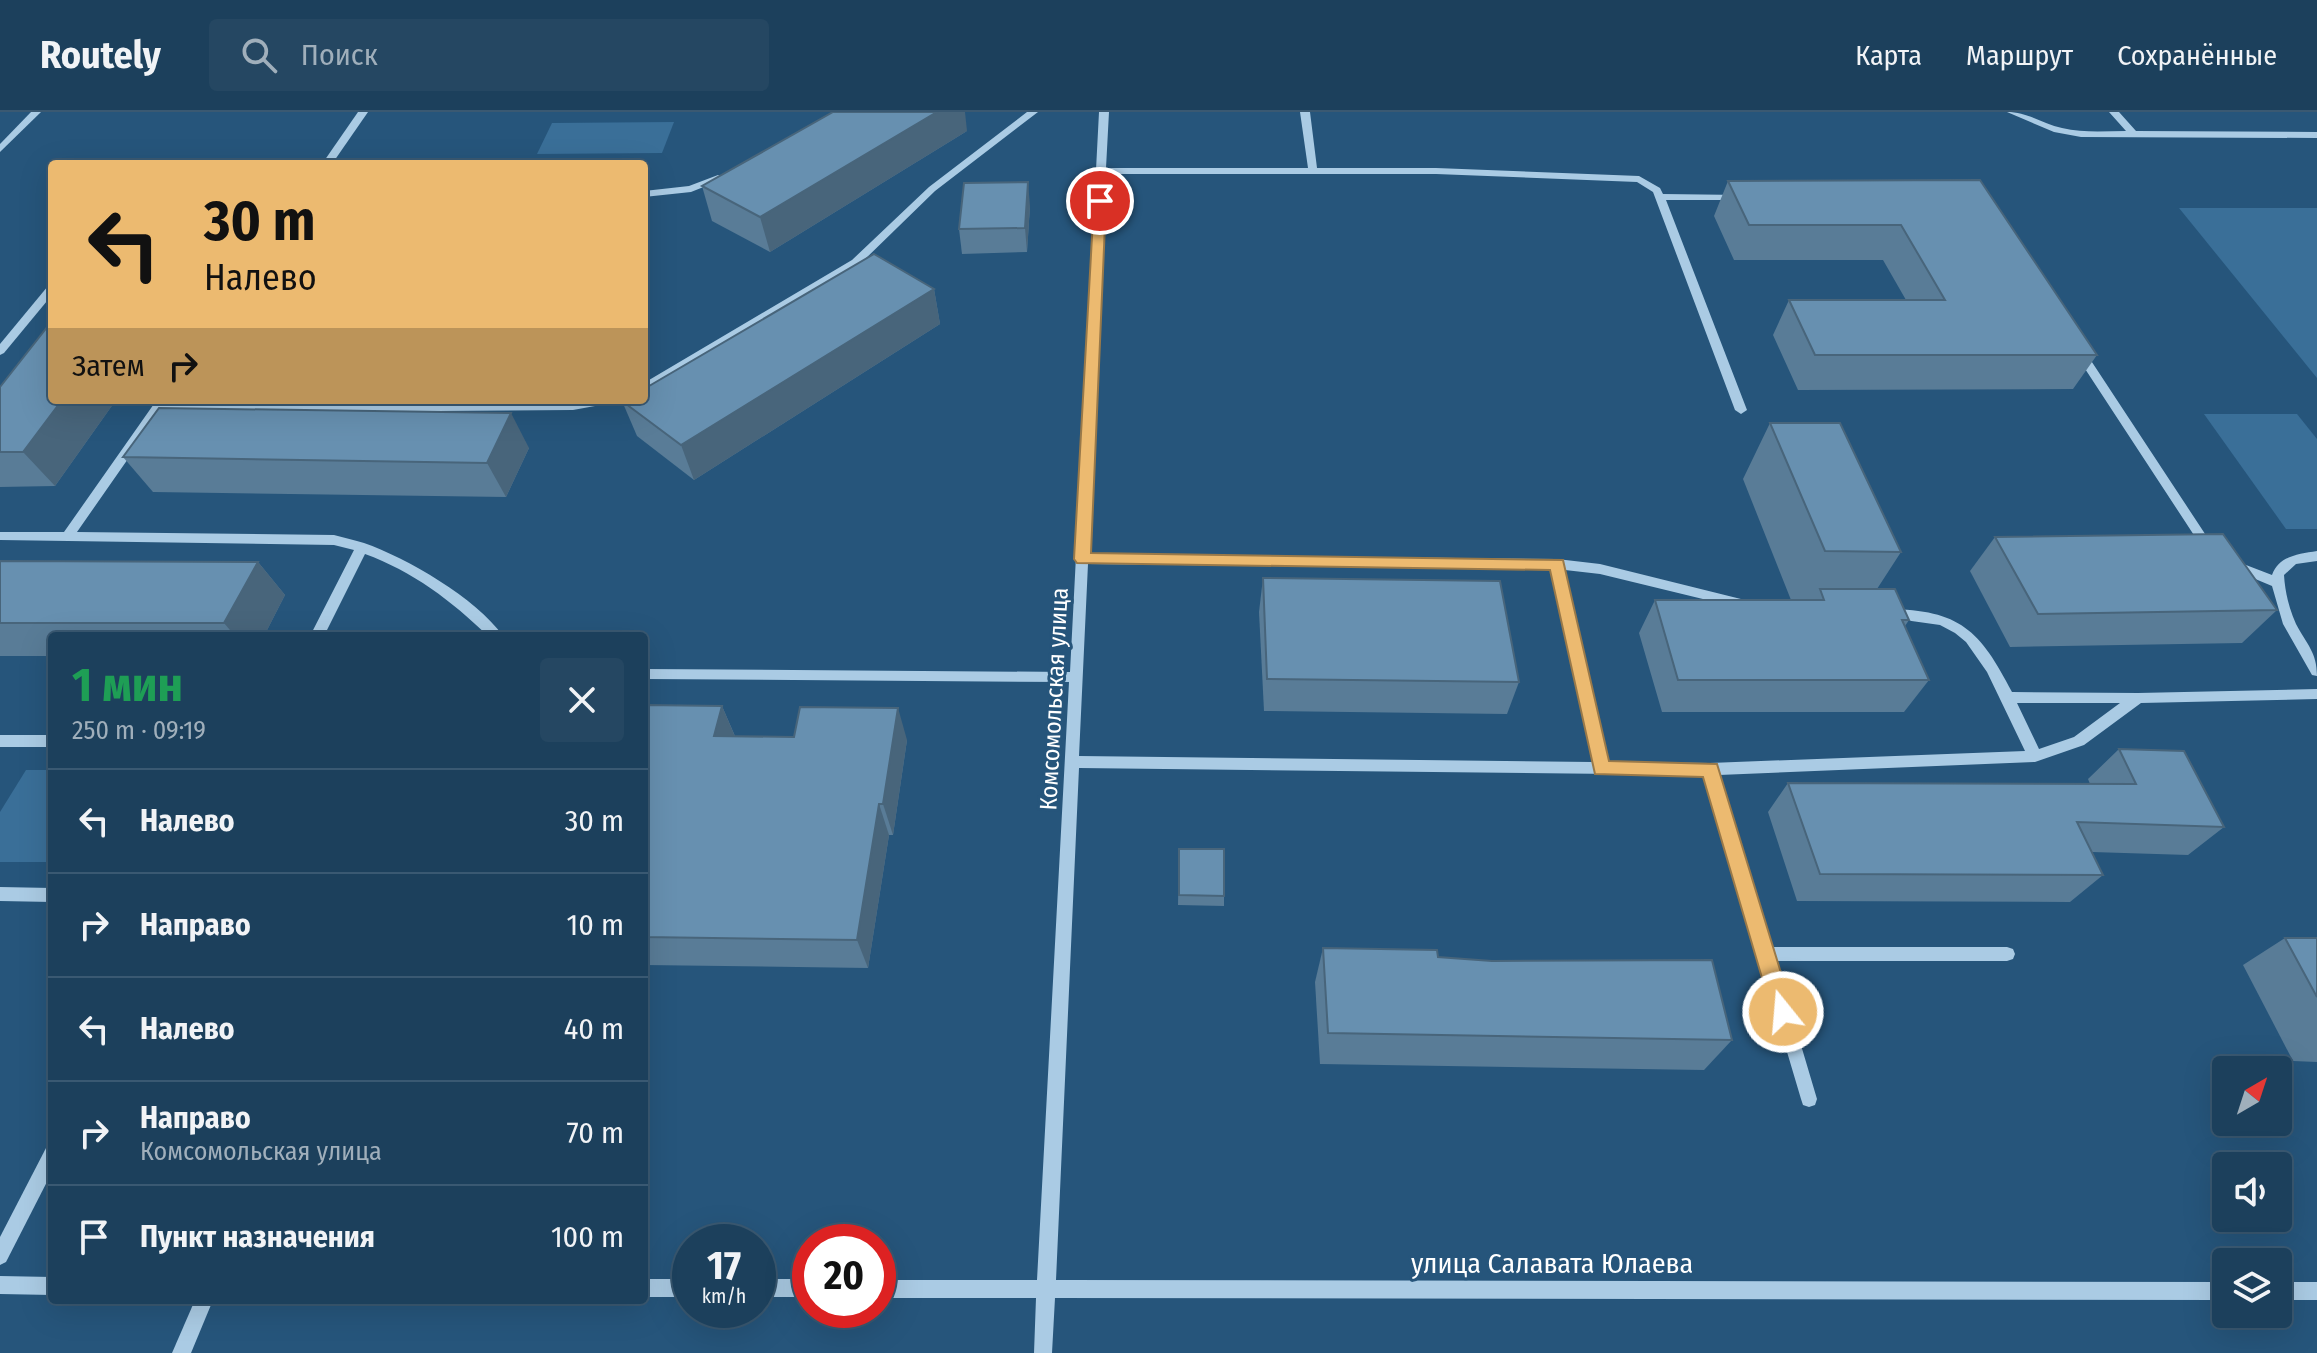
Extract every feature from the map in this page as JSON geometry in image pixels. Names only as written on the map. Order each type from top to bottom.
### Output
[{"type":"street","points":[[0,149],[36,112]]},
{"type":"street","points":[[330,160],[363,112]]},
{"type":"street","points":[[648,386],[856,262],[932,189],[1033,112]]},
{"type":"street","name":"Комсомольская улица","points":[[1043,1353],[1104,112]]},
{"type":"street","points":[[1305,112],[1313,172]]},
{"type":"street","points":[[2012,112],[2069,132],[2317,135]]},
{"type":"street","points":[[2114,112],[2133,134]]},
{"type":"street","points":[[648,194],[691,189],[732,171]]},
{"type":"street","points":[[1101,171],[1436,171],[1624,177],[1651,184],[1659,197],[1741,410]]},
{"type":"street","points":[[1659,197],[1752,197]]},
{"type":"street","points":[[0,351],[48,293]]},
{"type":"street","points":[[2075,345],[2206,545],[2230,564],[2278,583]]},
{"type":"street","points":[[68,536],[160,404],[584,404]]},
{"type":"street","points":[[0,536],[334,540],[362,547],[421,574],[478,616],[492,632]]},
{"type":"street","points":[[319,632],[362,547]]},
{"type":"street","points":[[2317,556],[2292,560],[2278,573],[2277,591],[2285,615],[2317,671]]},
{"type":"street","points":[[1083,559],[1557,564],[1600,569],[1752,606]]},
{"type":"street","points":[[1557,564],[1601,769]]},
{"type":"street","points":[[1876,614],[1907,614],[1959,628],[1979,645],[2035,756]]},
{"type":"street","points":[[648,674],[1077,677]]},
{"type":"street","points":[[2005,697],[2317,694]]},
{"type":"street","points":[[1073,762],[1710,769],[2035,756],[2079,741],[2138,698]]},
{"type":"street","points":[[0,741],[48,741]]},
{"type":"street","points":[[1710,769],[1809,1099]]},
{"type":"street","points":[[0,894],[48,895]]},
{"type":"street","points":[[1765,954],[2007,954]]},
{"type":"street","points":[[0,1256],[48,1162]]},
{"type":"street","points":[[0,1285],[48,1286]]},
{"type":"street","points":[[648,1288],[672,1288]]},
{"type":"street","name":"улица Салавата Юлаева","points":[[896,1289],[1165,1292],[2212,1291]]},
{"type":"street","points":[[2292,1291],[2317,1291]]},
{"type":"street","points":[[181,1353],[202,1304]]},
{"type":"shaded area","points":[[674,122],[662,153],[537,154],[552,123]]},
{"type":"shaded area","points":[[2179,208],[2317,208],[2317,378]]},
{"type":"shaded area","points":[[2204,414],[2297,414],[2317,439],[2317,529],[2286,529]]},
{"type":"shaded area","points":[[26,770],[48,770],[48,862],[0,862],[0,812]]},
{"type":"building","points":[[833,112],[937,112],[760,217],[702,186]]},
{"type":"building","points":[[1980,180],[2097,355],[1815,355],[1789,300],[1945,300],[1901,225],[1749,225],[1728,181]]},
{"type":"building","points":[[1028,182],[1025,228],[959,229],[964,183]]},
{"type":"building","points":[[874,254],[934,289],[681,445],[626,404],[648,404],[648,387]]},
{"type":"building","points":[[48,326],[48,404],[59,404],[23,452],[0,452],[0,387]]},
{"type":"building","points":[[159,408],[511,413],[487,463],[123,457]]},
{"type":"building","points":[[1770,423],[1840,423],[1901,552],[1825,551]]},
{"type":"building","points":[[2223,534],[2277,610],[2038,614],[1995,537]]},
{"type":"building","points":[[0,561],[258,562],[224,623],[0,623]]},
{"type":"building","points":[[1263,578],[1500,581],[1519,682],[1267,679]]},
{"type":"building","points":[[1820,589],[1895,589],[1909,620],[1902,620],[1929,680],[1678,680],[1655,600],[1824,600]]},
{"type":"building","points":[[648,705],[722,706],[714,736],[794,737],[800,707],[898,708],[857,940],[648,937]]},
{"type":"building","points":[[2119,749],[2184,751],[2224,827],[2077,822],[2103,875],[1820,874],[1788,783],[2136,784]]},
{"type":"building","points":[[1179,849],[1224,849],[1224,896],[1179,895]]},
{"type":"building","points":[[2285,938],[2317,938],[2317,997]]},
{"type":"building","points":[[1323,948],[1437,950],[1438,957],[1492,961],[1712,960],[1732,1040],[1328,1033]]},
{"type":"route","points":[[1100,201],[1083,559],[1557,564],[1601,769],[1710,769],[1783,1012]]}]
